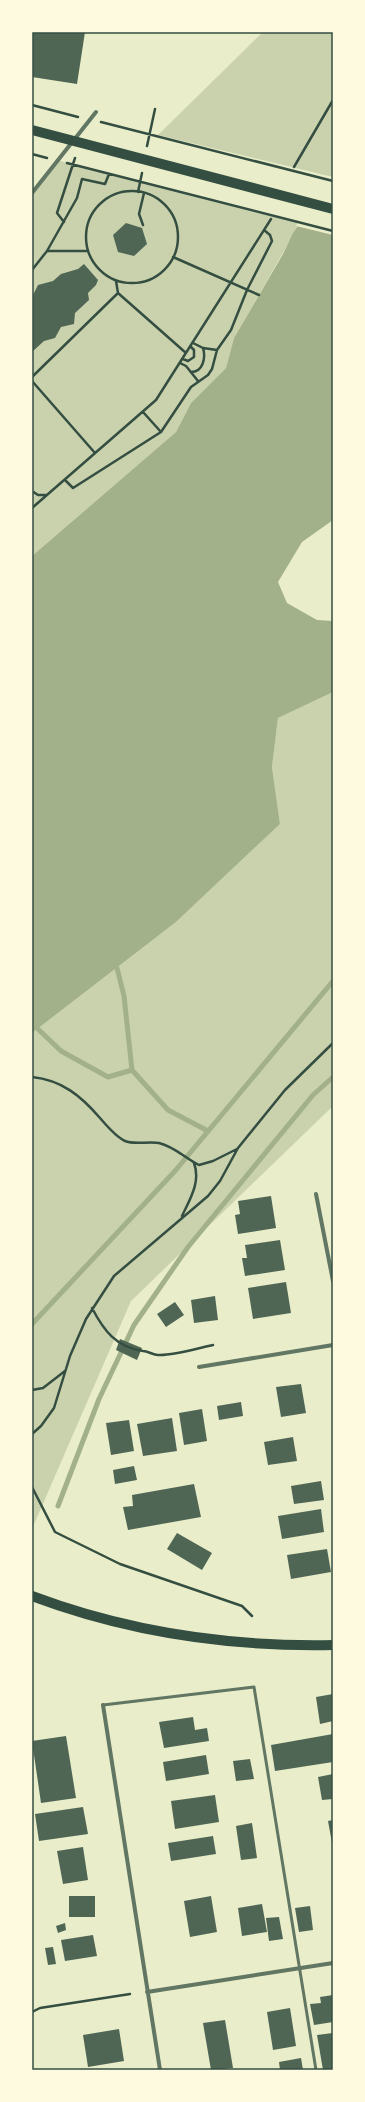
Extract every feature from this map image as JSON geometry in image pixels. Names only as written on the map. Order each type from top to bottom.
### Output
[{"type":"main road","points":[[32,130],[333,209]]},
{"type":"main road","points":[[32,1596],[71,1610],[116,1623],[173,1634],[247,1644],[333,1645]]},
{"type":"street","points":[[32,193],[96,112]]},
{"type":"street","points":[[316,1194],[333,1281]]},
{"type":"street","points":[[199,1367],[333,1345]]},
{"type":"street","points":[[103,1705],[160,2070]]},
{"type":"street","points":[[147,1992],[333,1963]]},
{"type":"lane","points":[[103,1705],[254,1687],[316,2070]]},
{"type":"path","points":[[294,167],[333,100]]},
{"type":"path","points":[[32,105],[86,119]]},
{"type":"path","points":[[94,121],[333,181]]},
{"type":"path","points":[[32,154],[54,160]]},
{"type":"path","points":[[61,162],[333,231]]},
{"type":"path","points":[[64,222],[57,213],[71,172]]},
{"type":"path","points":[[32,270],[47,250],[78,198],[82,179],[106,184],[109,174]]},
{"type":"path","points":[[127,192],[144,193],[158,200],[173,216],[178,237],[174,257],[165,269],[154,278],[135,283],[116,280],[100,270],[88,251],[86,236],[88,225],[98,206],[117,194],[127,192]]},
{"type":"path","points":[[143,225],[139,214],[144,193]]},
{"type":"path","points":[[32,508],[156,400],[271,219]]},
{"type":"path","points":[[65,480],[73,488],[161,432],[191,387],[208,375],[212,369],[217,350],[231,330],[247,290],[272,241],[270,235],[264,230]]},
{"type":"path","points":[[47,250],[88,251]]},
{"type":"path","points":[[174,257],[259,295]]},
{"type":"path","points":[[116,280],[118,293],[186,353]]},
{"type":"path","points":[[32,376],[118,293]]},
{"type":"path","points":[[193,343],[204,348],[217,350]]},
{"type":"path","points":[[182,359],[188,361],[194,357],[194,350],[191,347]]},
{"type":"path","points":[[191,372],[196,371],[202,366],[205,357],[204,348]]},
{"type":"path","points":[[180,363],[191,372],[198,381]]},
{"type":"path","points":[[32,381],[95,453]]},
{"type":"path","points":[[143,412],[161,432]]},
{"type":"path","points":[[32,491],[38,495],[47,496]]},
{"type":"path","points":[[32,1434],[41,1426],[54,1408],[65,1370],[92,1308],[114,1276],[208,1196],[220,1181],[238,1148],[285,1090],[333,1043]]},
{"type":"path","points":[[32,1077],[60,1083],[88,1104],[108,1127],[126,1141],[148,1142],[172,1147],[199,1165],[206,1164],[238,1148]]},
{"type":"path","points":[[182,1217],[197,1183],[197,1170],[194,1162]]},
{"type":"path","points":[[92,1308],[107,1333],[121,1345],[132,1349],[158,1355],[213,1345]]},
{"type":"path","points":[[32,1390],[43,1388],[65,1370]]},
{"type":"path","points":[[32,1487],[55,1532],[120,1564],[242,1606],[252,1616]]},
{"type":"path","points":[[32,2012],[40,2008],[130,1994]]},
{"type":"shaded area","points":[[263,32],[333,32],[333,177],[158,135]]},
{"type":"shaded area","points":[[56,160],[300,223],[234,338],[226,368],[191,403],[176,432],[32,556],[32,193]]},
{"type":"shaded area","points":[[333,177],[333,520],[302,542],[278,582],[287,603],[317,620],[333,621],[333,692],[278,718],[272,767],[280,824],[176,922],[32,1033],[32,556],[176,432],[191,403],[226,368],[234,338],[283,254],[293,233]]},
{"type":"shaded area","points":[[333,692],[333,1106],[131,1301],[32,1529],[32,1033],[176,922],[280,824],[272,767],[278,718]]},
{"type":"pier","points":[[331,176],[333,177],[333,235],[296,226]]},
{"type":"building","points":[[32,32],[85,32],[77,84],[32,77]]},
{"type":"building","points":[[126,223],[142,228],[147,244],[134,256],[118,252],[113,235]]},
{"type":"building","points":[[84,264],[98,280],[96,285],[88,293],[89,300],[75,313],[74,324],[61,327],[55,338],[44,341],[32,352],[32,297],[38,285],[53,281],[61,274],[78,269]]},
{"type":"building","points":[[271,1196],[276,1228],[238,1234],[235,1215],[240,1214],[238,1201]]},
{"type":"building","points":[[280,1240],[285,1270],[245,1276],[242,1258],[247,1258],[245,1245]]},
{"type":"building","points":[[286,1282],[291,1313],[253,1319],[248,1288]]},
{"type":"building","points":[[215,1296],[218,1320],[194,1323],[191,1300]]},
{"type":"building","points":[[175,1302],[184,1315],[166,1327],[157,1314]]},
{"type":"building","points":[[120,1339],[142,1348],[137,1360],[116,1350]]},
{"type":"building","points":[[301,1384],[306,1413],[281,1417],[276,1387]]},
{"type":"building","points":[[241,1402],[243,1416],[219,1420],[217,1406]]},
{"type":"building","points":[[202,1409],[207,1441],[184,1445],[179,1413]]},
{"type":"building","points":[[172,1418],[177,1451],[143,1456],[137,1424]]},
{"type":"building","points":[[129,1420],[134,1451],[111,1455],[106,1423]]},
{"type":"building","points":[[293,1437],[297,1461],[268,1465],[264,1442]]},
{"type":"building","points":[[134,1466],[137,1480],[115,1484],[113,1470]]},
{"type":"building","points":[[321,1481],[324,1500],[294,1504],[291,1486]]},
{"type":"building","points":[[194,1484],[201,1517],[128,1530],[123,1507],[133,1506],[132,1495]]},
{"type":"building","points":[[321,1509],[324,1532],[282,1539],[278,1516]]},
{"type":"building","points":[[177,1533],[212,1553],[202,1570],[167,1549]]},
{"type":"building","points":[[327,1549],[331,1572],[291,1579],[287,1555]]},
{"type":"building","points":[[333,1694],[333,1721],[320,1724],[316,1697]]},
{"type":"building","points":[[193,1717],[195,1730],[207,1728],[209,1741],[164,1748],[159,1722]]},
{"type":"building","points":[[333,1734],[333,1762],[275,1771],[271,1745]]},
{"type":"building","points":[[66,1736],[76,1798],[41,1803],[32,1741]]},
{"type":"building","points":[[206,1755],[209,1774],[166,1781],[163,1762]]},
{"type":"building","points":[[250,1759],[254,1779],[236,1781],[233,1761]]},
{"type":"building","points":[[333,1774],[333,1799],[322,1800],[318,1777]]},
{"type":"building","points":[[215,1795],[219,1822],[175,1829],[171,1801]]},
{"type":"building","points":[[83,1807],[88,1834],[39,1841],[35,1814]]},
{"type":"building","points":[[333,1820],[333,1843],[332,1843],[328,1821]]},
{"type":"building","points":[[252,1823],[257,1858],[241,1860],[236,1826]]},
{"type":"building","points":[[213,1836],[216,1854],[171,1861],[168,1843]]},
{"type":"building","points":[[83,1847],[88,1880],[63,1884],[57,1851]]},
{"type":"building","points":[[69,1896],[95,1896],[95,1917],[69,1917]]},
{"type":"building","points":[[211,1896],[217,1932],[190,1937],[184,1901]]},
{"type":"building","points":[[262,1904],[267,1932],[242,1936],[238,1908]]},
{"type":"building","points":[[310,1906],[313,1930],[299,1932],[295,1908]]},
{"type":"building","points":[[279,1917],[283,1939],[269,1941],[266,1918]]},
{"type":"building","points":[[65,1923],[66,1930],[58,1933],[56,1926]]},
{"type":"building","points":[[93,1935],[97,1956],[65,1961],[61,1940]]},
{"type":"building","points":[[53,1947],[56,1964],[48,1965],[45,1948]]},
{"type":"building","points":[[333,1995],[333,2022],[314,2025],[310,2004],[321,2003],[320,1997]]},
{"type":"building","points":[[290,2008],[296,2046],[273,2050],[267,2012]]},
{"type":"building","points":[[225,2020],[233,2068],[211,2070],[203,2023]]},
{"type":"building","points":[[119,2029],[124,2061],[88,2067],[83,2035]]},
{"type":"building","points":[[333,2033],[333,2070],[323,2070],[317,2035]]},
{"type":"building","points":[[301,2058],[303,2070],[280,2070],[279,2062]]},
{"type":"waterway","points":[[117,968],[124,996],[132,1070],[168,1110],[208,1131]]},
{"type":"waterway","points":[[32,1324],[175,1171],[333,981]]},
{"type":"waterway","points":[[38,1029],[61,1051],[108,1077],[132,1070]]},
{"type":"waterway","points":[[58,1506],[99,1399],[134,1325],[188,1247],[313,1095],[333,1077]]}]
